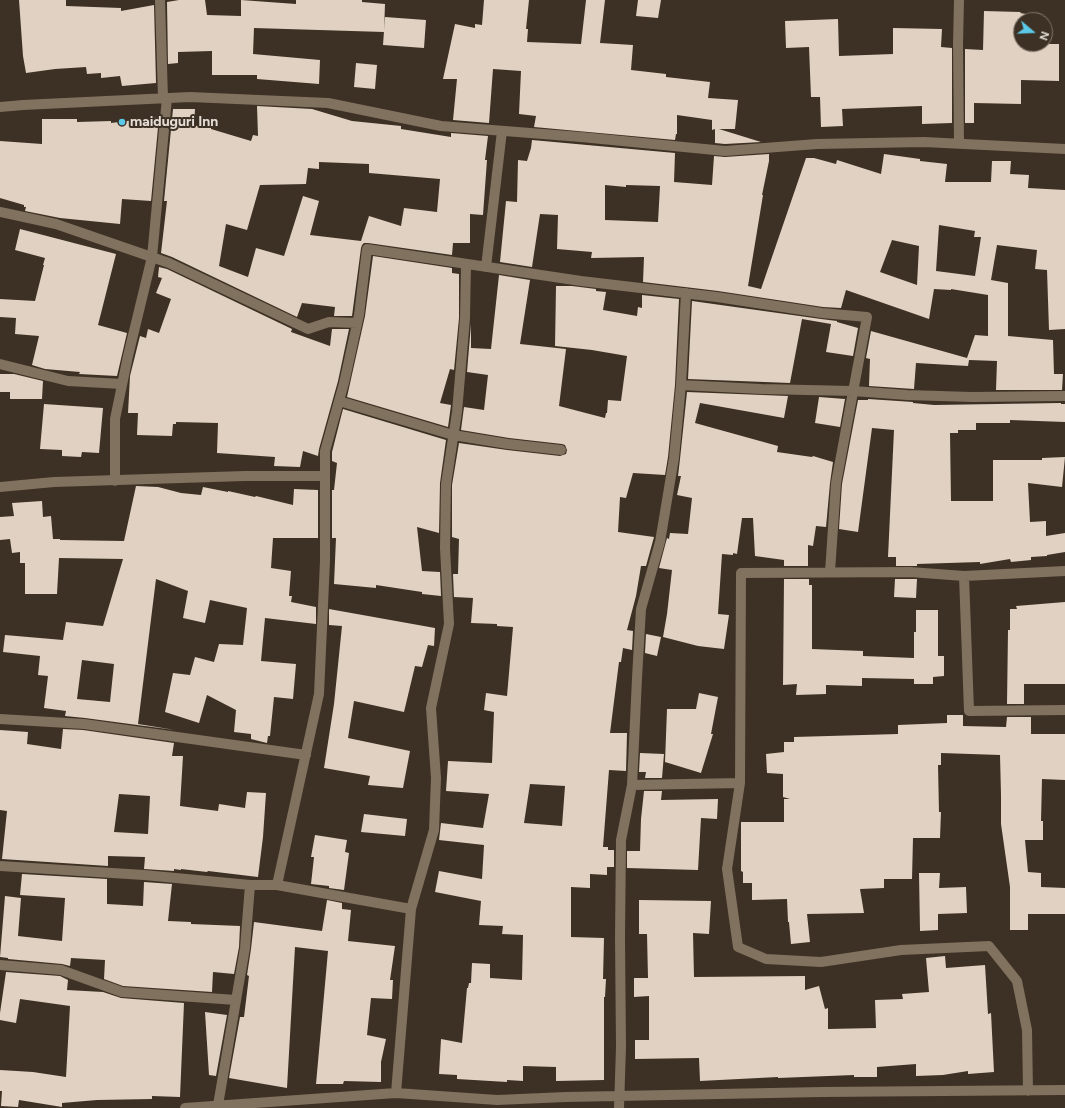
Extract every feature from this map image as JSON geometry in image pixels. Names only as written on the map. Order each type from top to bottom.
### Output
[{"type":"street","points":[[115,481],[115,419],[128,356],[152,257],[165,98],[160,0]]},
{"type":"street","points":[[959,0],[959,143]]},
{"type":"street","points":[[0,107],[190,97],[328,103],[441,126],[725,151],[817,144],[924,142],[1065,149]]},
{"type":"street","points":[[486,267],[502,131]]},
{"type":"street","points":[[0,212],[56,224],[169,263],[308,329],[329,322],[357,323]]},
{"type":"street","points":[[277,885],[320,694],[325,561],[325,451],[344,383],[359,315],[367,249],[486,267],[686,293],[822,313],[867,317],[836,483],[830,572]]},
{"type":"street","points":[[396,1093],[411,909],[434,830],[436,778],[431,708],[449,624],[445,548],[446,484],[457,412],[465,318],[466,264]]},
{"type":"street","points":[[619,1108],[621,840],[632,785],[641,609],[660,542],[674,458],[681,385],[686,293]]},
{"type":"street","points":[[0,364],[68,381],[122,384]]},
{"type":"street","points":[[681,385],[761,389],[853,391],[914,396],[1065,396]]},
{"type":"street","points":[[339,401],[453,435],[508,444],[561,450]]},
{"type":"street","points":[[0,487],[54,482],[245,476],[325,476]]},
{"type":"street","points":[[1028,1091],[1027,1030],[1017,981],[990,946],[901,950],[821,962],[766,959],[738,947],[727,869],[740,783],[741,573],[910,572],[964,576],[1065,571]]},
{"type":"street","points":[[964,576],[969,711],[1065,710]]},
{"type":"street","points":[[0,719],[84,724],[306,755]]},
{"type":"street","points":[[632,785],[740,783]]},
{"type":"street","points":[[0,866],[144,875],[250,885],[277,885],[411,909]]},
{"type":"street","points":[[218,1105],[245,948],[250,885]]},
{"type":"street","points":[[0,965],[61,970],[122,992],[236,1000]]},
{"type":"street","points":[[185,1108],[396,1093],[497,1100],[566,1097],[822,1092],[1065,1090]]},
{"type":"building","points":[[19,0],[66,0],[66,6],[121,8],[121,11],[154,5],[156,83],[122,86],[120,76],[101,78],[101,73],[87,74],[86,67],[26,73],[23,56]]},
{"type":"building","points":[[179,0],[205,0],[207,15],[241,16],[241,0],[296,4],[296,0],[362,0],[362,2],[385,4],[384,32],[254,28],[253,54],[320,60],[319,84],[257,79],[257,75],[212,75],[212,51],[178,52],[178,63],[168,64],[167,2]]},
{"type":"building","points":[[484,0],[529,0],[526,29],[528,29],[527,42],[581,44],[586,0],[605,0],[600,43],[633,45],[631,70],[666,74],[666,77],[710,82],[708,98],[738,100],[735,129],[719,129],[761,142],[725,144],[715,143],[715,129],[712,130],[712,120],[677,115],[677,134],[675,140],[534,127],[536,116],[519,114],[521,71],[493,69],[489,123],[453,120],[457,79],[443,79],[455,24],[475,28],[475,24],[482,25]]},
{"type":"building","points":[[638,0],[661,0],[658,18],[636,16]]},
{"type":"building","points":[[984,11],[1021,12],[1013,12],[1013,52],[1053,52],[1053,44],[1059,44],[1059,81],[1021,80],[1021,104],[974,103],[974,123],[965,123],[965,49],[983,50]]},
{"type":"building","points":[[385,17],[426,20],[424,48],[383,45]]},
{"type":"building","points":[[838,19],[839,56],[893,54],[893,28],[942,29],[941,47],[952,48],[952,123],[922,124],[922,106],[842,109],[843,126],[821,127],[820,97],[811,97],[809,47],[786,48],[785,21]]},
{"type":"building","points":[[356,63],[377,65],[375,89],[354,87]]},
{"type":"building","points":[[257,106],[312,109],[352,121],[401,126],[401,129],[451,137],[451,133],[488,136],[485,160],[487,160],[483,215],[470,214],[470,243],[453,243],[452,255],[364,243],[361,248],[352,316],[334,316],[335,307],[302,303],[297,317],[161,253],[167,201],[164,201],[173,109],[195,109],[194,126],[211,125],[211,129],[251,141],[253,135],[258,136]],"holes":[[[319,162],[369,164],[369,173],[440,179],[437,212],[404,208],[401,226],[369,216],[361,241],[310,235],[319,201],[303,196],[284,256],[256,248],[248,277],[219,266],[226,224],[247,230],[260,185],[306,184],[308,168],[319,169]]]},
{"type":"building","points":[[159,117],[151,201],[122,199],[120,224],[60,218],[25,211],[26,207],[24,207],[24,205],[0,198],[0,141],[42,144],[42,119],[77,119],[77,122],[111,121],[111,123]]},
{"type":"building","points":[[532,140],[675,153],[674,182],[712,185],[714,156],[725,157],[769,154],[748,286],[761,289],[806,158],[814,158],[836,164],[837,160],[881,174],[884,154],[920,159],[920,161],[947,164],[945,182],[991,182],[992,161],[1011,161],[1010,174],[1029,175],[1028,188],[1065,190],[1065,329],[1049,330],[1047,270],[1035,269],[1037,250],[997,245],[991,280],[1008,283],[1008,336],[1053,340],[1054,374],[1063,374],[1062,390],[996,390],[997,361],[969,360],[968,366],[916,363],[914,389],[869,386],[870,359],[866,358],[871,331],[967,358],[975,335],[988,336],[988,295],[951,289],[934,289],[929,319],[846,290],[841,308],[823,307],[718,291],[643,282],[644,257],[591,258],[592,252],[557,249],[558,215],[540,214],[532,267],[500,262],[506,201],[517,202],[518,160],[527,161]],"holes":[[[605,185],[626,187],[626,185],[660,186],[658,222],[605,220]],[[939,225],[975,231],[974,237],[981,237],[975,276],[936,271]],[[892,240],[919,246],[917,285],[880,272]]]},
{"type":"building","points":[[20,229],[116,254],[98,325],[127,333],[117,376],[79,374],[80,372],[45,369],[32,365],[39,336],[15,334],[16,318],[0,317],[0,299],[35,301],[44,265],[45,258],[15,250]]},
{"type":"building","points":[[373,256],[452,268],[452,273],[459,274],[459,318],[454,370],[450,369],[440,403],[451,405],[448,427],[347,397],[365,316]]},
{"type":"building","points":[[159,267],[167,269],[292,329],[291,332],[330,346],[332,329],[349,329],[338,381],[318,456],[303,451],[300,467],[274,466],[275,457],[217,453],[218,423],[176,422],[176,424],[173,424],[172,436],[137,435],[138,413],[128,413],[130,376],[140,336],[146,338],[148,329],[159,333],[171,299],[156,293],[162,278],[158,277]]},
{"type":"building","points":[[499,275],[530,280],[520,344],[566,349],[559,406],[605,418],[608,400],[621,401],[627,356],[555,346],[556,286],[572,286],[596,289],[596,291],[606,292],[603,310],[637,316],[638,307],[642,308],[642,295],[679,299],[675,385],[665,475],[633,473],[626,498],[620,497],[618,532],[654,537],[646,566],[641,566],[636,596],[627,630],[633,631],[632,650],[623,648],[621,662],[619,662],[610,733],[627,733],[626,771],[609,770],[603,847],[608,847],[608,850],[614,850],[614,867],[607,867],[607,875],[590,874],[590,888],[571,887],[571,937],[604,938],[603,979],[606,979],[604,997],[604,1080],[556,1081],[556,1067],[523,1066],[523,1081],[507,1080],[507,1082],[457,1079],[457,1075],[439,1074],[441,1039],[462,1043],[467,988],[469,983],[471,983],[472,963],[490,964],[490,978],[522,980],[523,935],[502,934],[503,926],[479,925],[481,901],[435,892],[439,871],[482,879],[484,845],[439,840],[441,823],[483,828],[489,794],[446,791],[448,761],[492,763],[494,712],[484,710],[486,693],[507,696],[513,627],[497,626],[497,624],[471,623],[473,598],[454,597],[453,574],[458,574],[459,539],[452,537],[452,485],[459,443],[560,456],[566,454],[567,450],[565,445],[562,444],[509,438],[461,430],[464,407],[484,410],[488,375],[467,372],[471,324],[471,348],[491,349]],"holes":[[[530,784],[565,786],[562,826],[524,823]]]},
{"type":"building","points":[[692,301],[837,321],[858,328],[853,356],[826,352],[831,324],[802,319],[790,383],[688,379]]},
{"type":"building","points":[[0,374],[14,374],[43,381],[42,399],[10,399],[10,392],[0,392]]},
{"type":"building","points":[[687,392],[788,396],[784,418],[700,403],[695,423],[778,446],[777,452],[813,456],[833,462],[826,527],[816,526],[813,546],[808,545],[808,566],[784,566],[784,560],[755,556],[753,518],[742,518],[737,554],[722,554],[718,614],[729,615],[724,649],[698,646],[663,637],[672,570],[659,568],[667,538],[669,539],[670,533],[688,534],[692,498],[677,495],[681,476],[678,476]]},
{"type":"building","points":[[819,397],[845,399],[840,427],[815,423]]},
{"type":"building","points":[[868,399],[934,405],[1065,404],[1065,422],[1010,420],[1010,423],[976,423],[976,430],[958,430],[958,433],[950,433],[951,501],[993,501],[993,460],[1042,460],[1042,458],[1065,457],[1062,487],[1028,483],[1030,522],[1046,521],[1046,536],[1065,533],[1065,552],[1047,556],[1031,557],[1031,560],[1011,562],[1010,559],[980,564],[980,562],[896,566],[896,557],[888,557],[894,430],[872,428],[858,532],[839,529],[842,484],[858,400]]},
{"type":"building","points":[[44,404],[103,408],[99,453],[82,452],[81,457],[62,456],[62,450],[40,449]]},
{"type":"building","points":[[343,409],[446,440],[440,483],[439,533],[417,527],[422,571],[440,572],[441,596],[376,585],[376,588],[334,584],[336,538],[332,538],[332,490],[334,490],[337,463],[332,461],[332,452]]},
{"type":"building","points":[[136,486],[158,487],[181,493],[201,495],[203,487],[256,496],[293,505],[294,489],[318,490],[318,538],[273,538],[271,568],[291,571],[289,596],[292,596],[291,602],[316,607],[316,624],[265,618],[261,661],[296,664],[293,699],[274,697],[270,736],[268,736],[267,743],[251,739],[251,734],[234,732],[236,710],[207,695],[199,723],[165,712],[173,673],[190,675],[195,657],[214,662],[219,644],[243,645],[247,608],[210,600],[205,623],[183,618],[188,591],[156,579],[138,724],[175,730],[65,716],[66,711],[44,708],[48,676],[38,675],[40,656],[3,652],[5,635],[63,640],[66,622],[103,626],[123,559],[59,558],[57,594],[25,594],[25,563],[20,563],[20,552],[12,553],[10,539],[0,540],[0,517],[14,516],[12,503],[42,501],[43,517],[51,516],[53,539],[124,541]],"holes":[[[82,660],[114,664],[110,702],[77,699]]]},
{"type":"building","points":[[784,579],[809,579],[809,585],[812,585],[812,649],[863,651],[863,656],[914,658],[916,610],[938,610],[938,656],[944,656],[944,676],[933,677],[933,684],[914,684],[914,679],[862,678],[862,686],[826,685],[826,694],[796,695],[797,684],[783,685]]},
{"type":"building","points":[[895,579],[917,579],[916,598],[894,597]]},
{"type":"building","points":[[1065,602],[1065,684],[1024,684],[1024,704],[1007,704],[1008,630],[1010,630],[1010,609],[1017,609],[1016,606]]},
{"type":"building","points":[[329,609],[435,628],[434,646],[428,645],[422,667],[415,666],[404,712],[354,701],[348,738],[410,751],[403,788],[368,785],[370,776],[324,768],[334,704],[342,626],[329,625]]},
{"type":"building","points":[[646,634],[661,637],[657,656],[645,653]]},
{"type":"building","points":[[699,693],[718,697],[711,734],[713,734],[701,773],[665,762],[667,709],[696,709]]},
{"type":"building","points":[[947,715],[963,715],[963,726],[1006,727],[1007,717],[1031,717],[1031,734],[1065,734],[1065,780],[1042,779],[1041,821],[1043,821],[1043,840],[1025,840],[1028,872],[1041,873],[1041,887],[1065,888],[1065,914],[1028,914],[1028,930],[1010,930],[1010,887],[1001,824],[1000,755],[941,753],[941,765],[938,765],[939,812],[941,812],[940,838],[913,838],[912,879],[884,879],[884,888],[860,889],[864,913],[807,914],[810,942],[791,944],[787,899],[752,900],[752,883],[743,883],[743,872],[741,871],[741,822],[784,822],[784,799],[790,799],[783,797],[783,774],[767,773],[766,754],[784,752],[784,742],[794,742],[794,737],[898,734],[898,725],[947,723]]},
{"type":"building","points":[[63,729],[83,730],[174,743],[172,756],[183,756],[180,806],[218,811],[219,804],[245,808],[247,792],[266,793],[258,877],[181,869],[174,869],[174,871],[144,869],[145,857],[108,856],[108,866],[2,859],[7,811],[0,810],[0,730],[28,732],[27,744],[61,749]],"holes":[[[119,794],[150,796],[148,834],[114,832]]]},
{"type":"building","points":[[640,753],[664,754],[662,778],[645,778],[646,772],[639,772]]},
{"type":"building","points":[[644,791],[662,791],[661,800],[718,799],[717,819],[701,818],[698,870],[627,868],[627,851],[640,851]]},
{"type":"building","points":[[364,814],[407,819],[405,836],[361,832]]},
{"type":"building","points":[[315,835],[347,840],[345,852],[349,853],[344,890],[329,888],[329,886],[311,884],[314,857],[311,857]]},
{"type":"building","points":[[919,873],[940,873],[939,888],[966,887],[967,913],[938,914],[938,930],[920,931]]},
{"type":"building","points":[[22,874],[107,879],[107,904],[143,906],[144,882],[172,884],[168,921],[191,922],[191,924],[240,926],[239,947],[234,974],[213,972],[212,992],[123,986],[104,979],[105,960],[71,958],[70,966],[0,957],[5,896],[21,898],[18,936],[62,941],[65,898],[20,895]]},
{"type":"building","points":[[327,900],[342,903],[342,909],[351,910],[348,941],[395,946],[390,980],[393,980],[392,999],[371,998],[367,1035],[386,1039],[381,1062],[381,1082],[344,1081],[343,1084],[316,1084],[328,951],[295,947],[287,1088],[229,1078],[240,1017],[244,1017],[249,976],[247,975],[254,922],[322,931]]},
{"type":"building","points":[[639,900],[711,901],[709,934],[693,933],[694,977],[805,976],[805,990],[819,986],[825,1009],[828,1008],[828,1029],[876,1028],[875,1000],[903,999],[902,994],[929,992],[926,958],[945,956],[946,968],[985,965],[988,1014],[991,1013],[994,1072],[968,1074],[968,1071],[943,1075],[916,1076],[916,1064],[877,1067],[877,1077],[854,1077],[854,1075],[700,1081],[699,1058],[635,1059],[635,1040],[649,1040],[649,996],[634,997],[634,978],[648,978],[647,934],[639,934]]},
{"type":"building","points":[[6,972],[60,976],[68,980],[67,990],[103,992],[121,998],[184,1003],[180,1097],[152,1096],[152,1099],[97,1100],[62,1103],[62,1107],[19,1100],[18,1107],[1,1106],[2,1091],[0,1091],[0,1070],[33,1072],[66,1077],[70,1006],[20,999],[16,1023],[0,1020]]},
{"type":"building","points":[[205,1012],[227,1015],[216,1076],[209,1075]]},
{"type":"place","name":"maiduguri Inn","points":[[122,122]]}]
